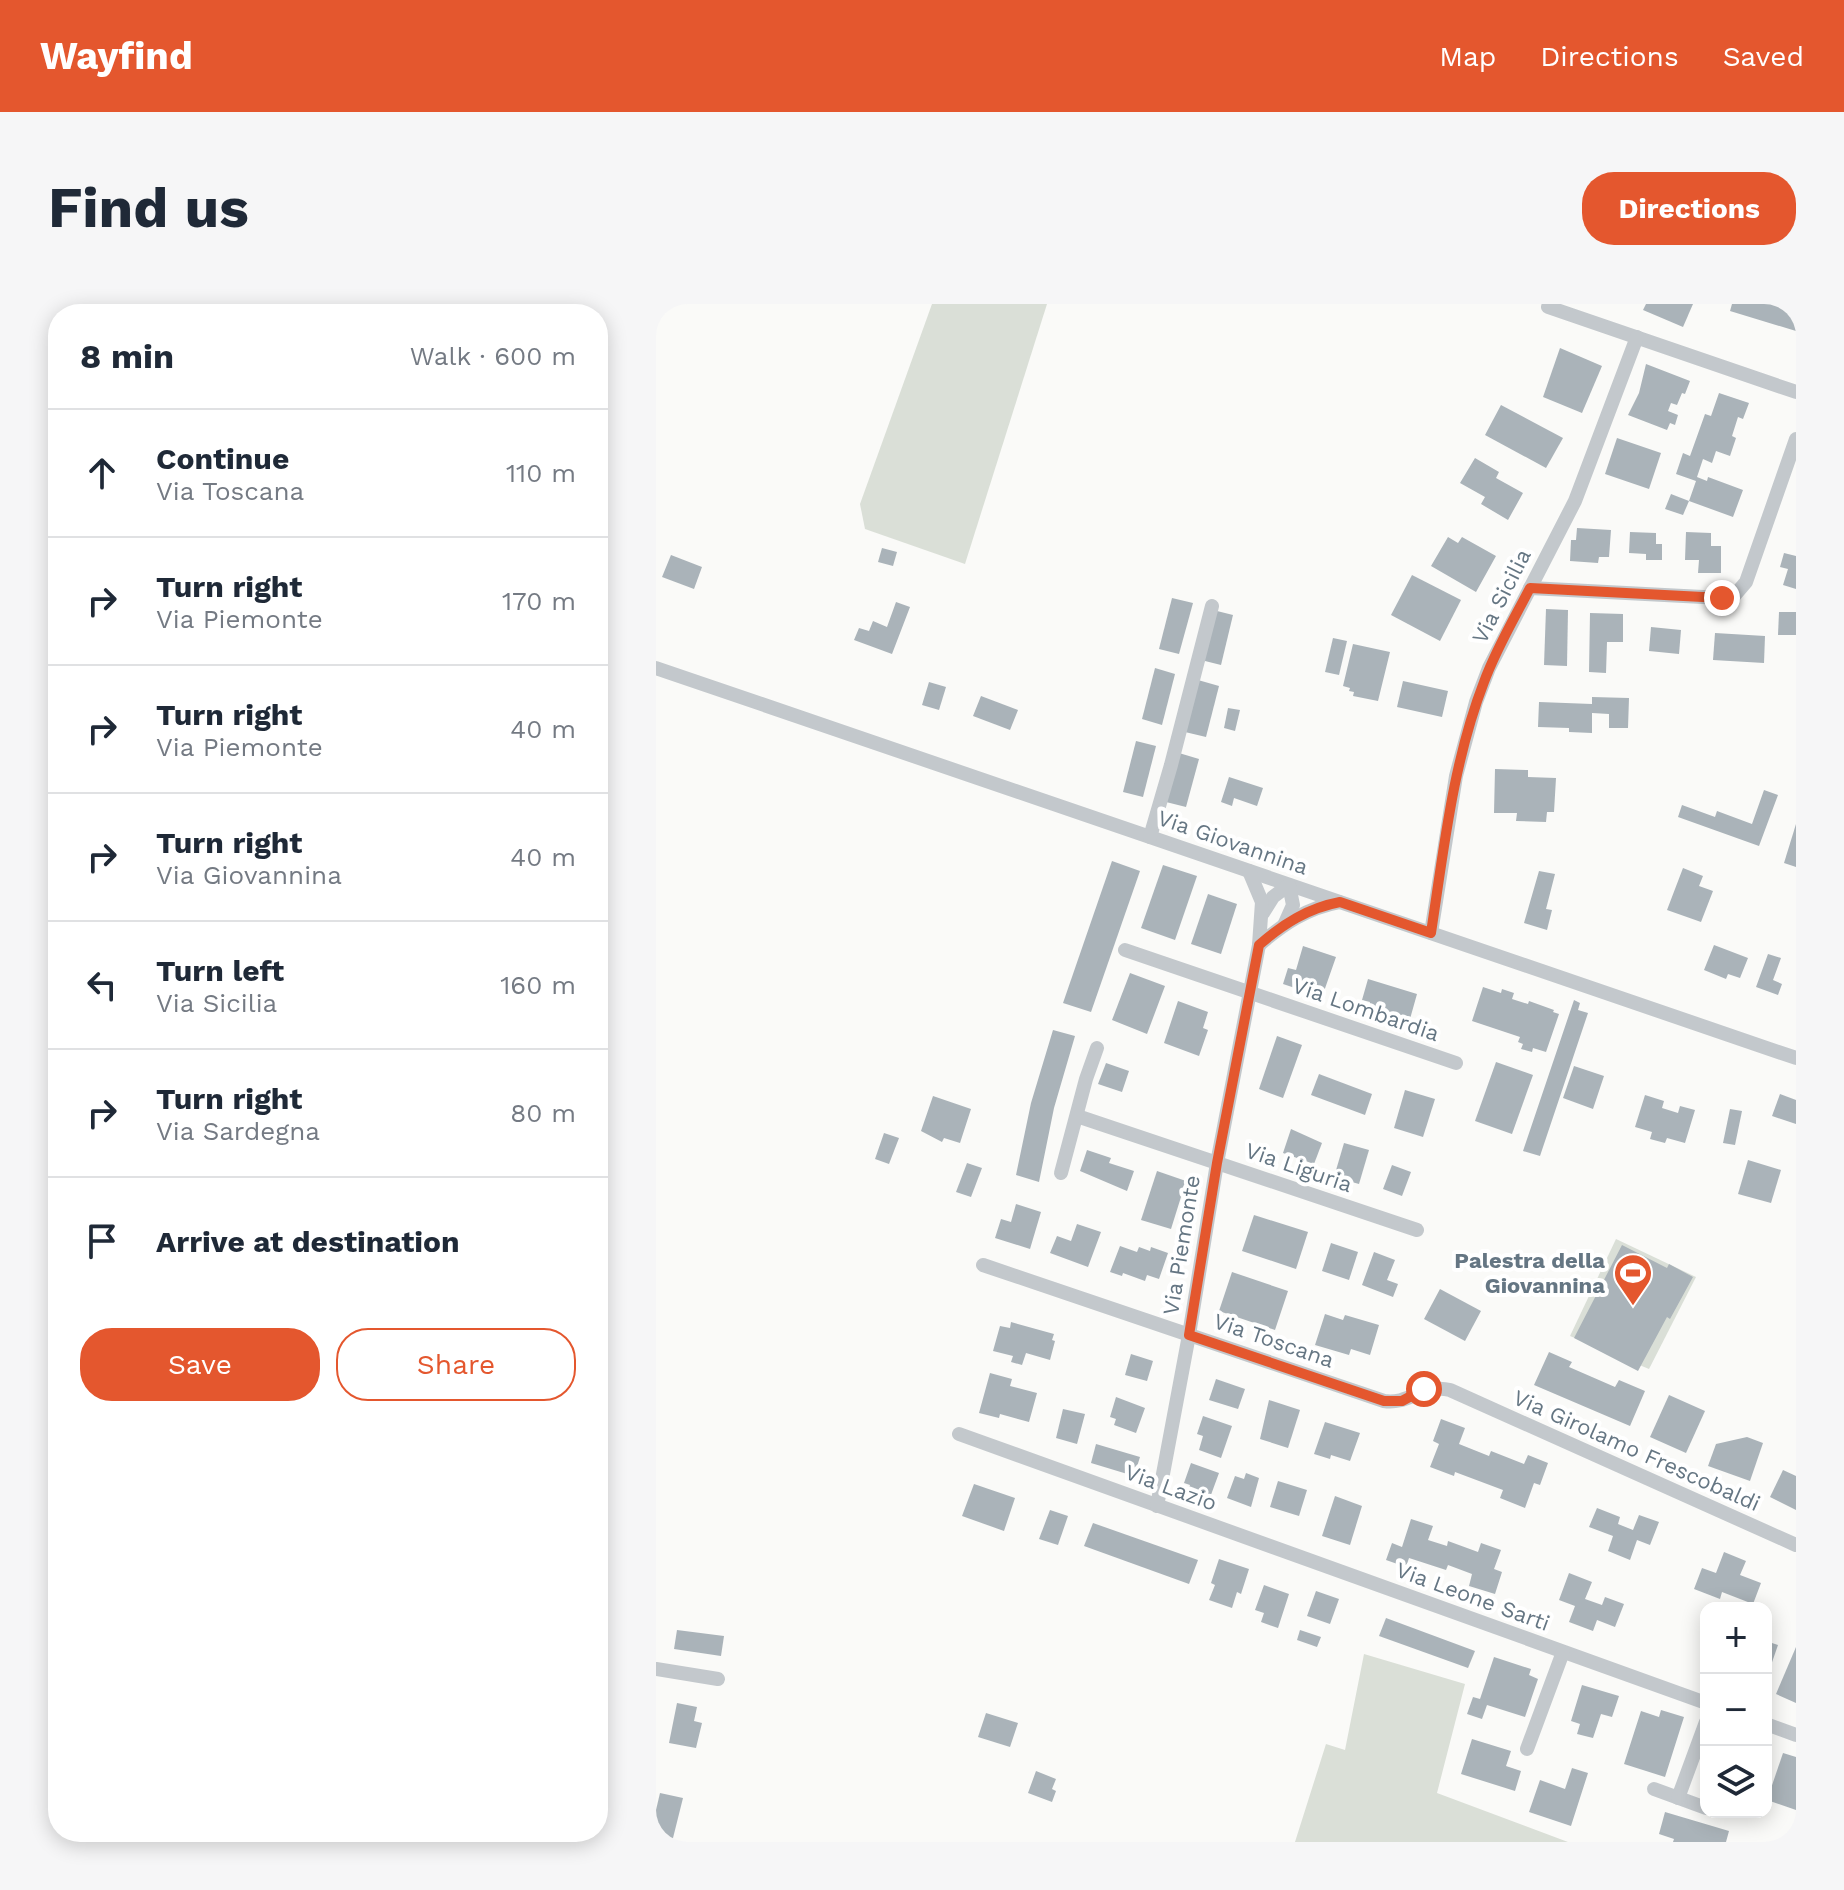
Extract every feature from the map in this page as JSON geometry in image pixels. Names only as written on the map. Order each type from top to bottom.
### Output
[{"type":"street","points":[[1548,307],[1796,392]]},
{"type":"street","name":"Via Sicilia","points":[[1431,933],[1453,792],[1469,728],[1489,668],[1575,501],[1637,337]]},
{"type":"street","points":[[1530,588],[1722,598],[1734,596],[1746,582],[1796,439]]},
{"type":"street","points":[[1150,837],[1212,606]]},
{"type":"street","name":"Via Giovannina","points":[[656,668],[1796,1058]]},
{"type":"street","name":"Via Piemonte","points":[[1157,1506],[1259,945],[1263,913],[1259,891],[1249,871]]},
{"type":"street","points":[[1263,913],[1273,897],[1289,885],[1293,905],[1285,924]]},
{"type":"street","points":[[1259,945],[1285,924],[1313,909],[1340,902]]},
{"type":"street","name":"Via Lombardia","points":[[1125,950],[1456,1063]]},
{"type":"street","points":[[1061,1173],[1097,1048]]},
{"type":"street","name":"Via Liguria","points":[[1077,1116],[1417,1230]]},
{"type":"street","name":"Via Toscana","points":[[983,1265],[1384,1401],[1402,1401],[1424,1389],[1437,1387],[1460,1394]]},
{"type":"street","name":"Via Girolamo Frescobaldi","points":[[1460,1394],[1796,1545]]},
{"type":"street","name":"Via Lazio","points":[[959,1434],[1368,1582]]},
{"type":"street","name":"Via Leone Sarti","points":[[1368,1582],[1700,1701]]},
{"type":"street","name":"Via Leone Sarti","points":[[1527,1749],[1563,1652]]},
{"type":"street","points":[[656,1669],[718,1679]]},
{"type":"street","points":[[1772,1726],[1796,1735]]},
{"type":"street","points":[[1678,1798],[1700,1738]]},
{"type":"street","points":[[1654,1789],[1700,1806]]},
{"type":"shaded area","points":[[932,304],[1047,304],[965,564],[865,529],[860,504]]},
{"type":"shaded area","name":"Palestra della Giovannina","points":[[1616,1239],[1696,1277],[1649,1369],[1570,1336]]},
{"type":"shaded area","points":[[1364,1654],[1465,1684],[1437,1793],[1568,1842],[1295,1842],[1326,1744],[1345,1750]]},
{"type":"building","points":[[1646,304],[1693,304],[1683,327],[1643,310]]},
{"type":"building","points":[[1732,304],[1796,304],[1796,331],[1730,311]]},
{"type":"building","points":[[1560,348],[1602,366],[1582,413],[1543,397]]},
{"type":"building","points":[[1646,364],[1690,381],[1677,405],[1671,403],[1668,411],[1678,415],[1675,425],[1670,423],[1667,430],[1628,415],[1639,393]]},
{"type":"building","points":[[1719,393],[1749,403],[1743,419],[1738,417],[1730,456],[1716,451],[1712,463],[1703,459],[1697,477],[1707,481],[1708,477],[1743,490],[1733,517],[1689,501],[1696,481],[1676,474],[1683,453],[1690,456],[1705,414],[1711,416]]},
{"type":"building","points":[[1501,405],[1563,438],[1546,468],[1485,435]]},
{"type":"building","points":[[1617,438],[1661,453],[1649,489],[1605,474]]},
{"type":"building","points":[[1475,458],[1499,472],[1496,478],[1523,493],[1508,520],[1481,504],[1485,497],[1460,483]]},
{"type":"building","points":[[1671,494],[1689,501],[1683,515],[1665,509]]},
{"type":"building","points":[[1577,528],[1611,530],[1609,557],[1599,557],[1598,563],[1570,561],[1571,540],[1576,540]]},
{"type":"building","points":[[1630,532],[1656,533],[1656,544],[1662,544],[1662,560],[1646,560],[1646,554],[1629,553]]},
{"type":"building","points":[[1686,532],[1711,533],[1711,546],[1721,546],[1721,573],[1698,573],[1699,560],[1685,560]]},
{"type":"building","points":[[1448,537],[1458,543],[1462,537],[1496,556],[1476,592],[1431,566]]},
{"type":"building","points":[[882,548],[897,552],[893,566],[878,562]]},
{"type":"building","points":[[1784,553],[1796,556],[1796,589],[1783,585],[1788,569],[1780,567]]},
{"type":"building","points":[[671,555],[702,567],[694,589],[662,577]]},
{"type":"building","points":[[1412,575],[1461,600],[1440,641],[1391,615]]},
{"type":"building","points":[[1172,598],[1193,603],[1179,654],[1159,649]]},
{"type":"building","points":[[896,602],[910,607],[892,654],[854,640],[859,628],[869,631],[873,621],[887,627]]},
{"type":"building","points":[[1546,609],[1568,610],[1567,666],[1544,665]]},
{"type":"building","points":[[1213,610],[1233,615],[1221,665],[1201,660]]},
{"type":"building","points":[[1779,612],[1796,612],[1796,635],[1778,635]]},
{"type":"building","points":[[1590,613],[1623,614],[1623,642],[1607,642],[1606,673],[1589,672]]},
{"type":"building","points":[[1651,627],[1681,630],[1679,654],[1649,651]]},
{"type":"building","points":[[1715,633],[1765,636],[1764,663],[1713,660]]},
{"type":"building","points":[[1333,638],[1347,641],[1339,675],[1325,672]]},
{"type":"building","points":[[1353,644],[1390,652],[1378,701],[1353,696],[1350,688],[1343,686]]},
{"type":"building","points":[[1155,668],[1175,674],[1162,725],[1142,719]]},
{"type":"building","points":[[1198,680],[1219,686],[1206,737],[1185,732]]},
{"type":"building","points":[[1403,681],[1448,691],[1442,717],[1397,707]]},
{"type":"building","points":[[929,682],[946,687],[939,710],[922,705]]},
{"type":"building","points":[[981,696],[1018,710],[1010,730],[973,716]]},
{"type":"building","points":[[1592,697],[1629,698],[1628,728],[1609,728],[1609,714],[1592,713],[1592,733],[1569,732],[1569,728],[1538,727],[1539,702],[1592,704]]},
{"type":"building","points":[[1228,708],[1240,710],[1235,731],[1224,728]]},
{"type":"building","points":[[1136,741],[1156,746],[1143,797],[1123,792]]},
{"type":"building","points":[[1179,753],[1199,759],[1186,807],[1166,802]]},
{"type":"building","points":[[1495,769],[1528,770],[1528,777],[1556,778],[1554,812],[1547,812],[1546,822],[1516,821],[1517,813],[1494,813]]},
{"type":"building","points":[[1229,777],[1263,788],[1257,806],[1234,798],[1232,806],[1221,802]]},
{"type":"building","points":[[1764,790],[1778,795],[1759,846],[1678,817],[1682,805],[1715,817],[1717,811],[1752,824]]},
{"type":"building","points":[[1796,824],[1796,867],[1784,863]]},
{"type":"building","points":[[1112,861],[1140,871],[1091,1012],[1063,1003]]},
{"type":"building","points":[[1163,865],[1197,876],[1175,940],[1141,928]]},
{"type":"building","points":[[1683,868],[1703,876],[1699,886],[1713,891],[1701,922],[1667,910]]},
{"type":"building","points":[[1539,871],[1555,874],[1546,909],[1552,910],[1547,930],[1524,923]]},
{"type":"building","points":[[1208,894],[1237,904],[1221,954],[1191,944]]},
{"type":"building","points":[[1714,945],[1748,958],[1740,978],[1728,974],[1726,979],[1704,970]]},
{"type":"building","points":[[1303,946],[1336,957],[1322,997],[1283,984],[1288,968],[1296,970]]},
{"type":"building","points":[[1768,954],[1781,958],[1773,980],[1782,984],[1778,995],[1756,987]]},
{"type":"building","points":[[1130,973],[1165,986],[1147,1034],[1112,1020]]},
{"type":"building","points":[[1368,979],[1417,994],[1410,1019],[1369,1007],[1370,1002],[1362,1000]]},
{"type":"building","points":[[1483,987],[1501,993],[1502,989],[1514,993],[1512,999],[1528,1004],[1529,1001],[1559,1014],[1546,1052],[1533,1048],[1532,1052],[1521,1049],[1523,1044],[1518,1042],[1520,1037],[1472,1021]]},
{"type":"building","points":[[1574,1000],[1580,1003],[1578,1010],[1588,1013],[1540,1156],[1523,1151]]},
{"type":"building","points":[[1178,1001],[1208,1012],[1203,1028],[1208,1030],[1199,1056],[1164,1043]]},
{"type":"building","points":[[1053,1030],[1075,1036],[1054,1108],[1039,1182],[1016,1175],[1031,1103]]},
{"type":"building","points":[[1277,1036],[1302,1045],[1283,1098],[1259,1089]]},
{"type":"building","points":[[1496,1062],[1533,1075],[1512,1134],[1475,1121]]},
{"type":"building","points":[[1106,1063],[1129,1071],[1122,1092],[1098,1084]]},
{"type":"building","points":[[1574,1066],[1604,1076],[1593,1109],[1563,1098]]},
{"type":"building","points":[[1319,1074],[1372,1094],[1365,1115],[1311,1095]]},
{"type":"building","points":[[1405,1090],[1435,1099],[1423,1137],[1394,1128]]},
{"type":"building","points":[[1780,1094],[1796,1100],[1796,1124],[1772,1116]]},
{"type":"building","points":[[1645,1095],[1664,1101],[1662,1108],[1678,1113],[1680,1106],[1695,1110],[1685,1143],[1667,1138],[1665,1143],[1650,1139],[1652,1132],[1635,1127]]},
{"type":"building","points":[[933,1096],[971,1109],[960,1143],[944,1138],[942,1142],[921,1131]]},
{"type":"building","points":[[1730,1109],[1742,1111],[1735,1145],[1723,1143]]},
{"type":"building","points":[[1291,1129],[1322,1143],[1314,1164],[1283,1153]]},
{"type":"building","points":[[884,1133],[899,1138],[889,1164],[875,1159]]},
{"type":"building","points":[[1344,1143],[1369,1150],[1359,1184],[1334,1177]]},
{"type":"building","points":[[1087,1150],[1111,1158],[1109,1163],[1134,1171],[1127,1191],[1080,1171]]},
{"type":"building","points":[[1748,1160],[1781,1170],[1771,1203],[1738,1194]]},
{"type":"building","points":[[967,1163],[982,1168],[971,1197],[956,1192]]},
{"type":"building","points":[[1392,1165],[1411,1172],[1402,1196],[1383,1189]]},
{"type":"building","points":[[1157,1171],[1186,1181],[1171,1229],[1141,1220]]},
{"type":"building","points":[[1016,1204],[1041,1212],[1030,1249],[995,1238],[1001,1219],[1011,1222]]},
{"type":"building","points":[[1254,1215],[1308,1232],[1296,1269],[1242,1251]]},
{"type":"building","points":[[1077,1224],[1101,1232],[1088,1267],[1050,1253],[1057,1236],[1071,1241]]},
{"type":"building","points":[[1331,1243],[1358,1252],[1349,1280],[1322,1271]]},
{"type":"building","name":"Palestra della Giovannina","points":[[1622,1245],[1667,1268],[1669,1264],[1693,1277],[1638,1371],[1574,1338]]},
{"type":"building","points":[[1120,1246],[1137,1252],[1139,1247],[1150,1251],[1151,1247],[1168,1253],[1159,1279],[1147,1275],[1145,1281],[1110,1272]]},
{"type":"building","points":[[1374,1252],[1395,1260],[1387,1280],[1398,1284],[1393,1297],[1362,1285]]},
{"type":"building","points":[[1232,1272],[1288,1291],[1275,1330],[1219,1311]]},
{"type":"building","points":[[1440,1289],[1481,1311],[1465,1341],[1424,1319]]},
{"type":"building","points":[[1325,1314],[1343,1320],[1345,1315],[1379,1325],[1370,1355],[1351,1349],[1349,1355],[1315,1345]]},
{"type":"building","points":[[1011,1322],[1054,1334],[1050,1360],[1026,1353],[1022,1365],[1011,1362],[1013,1356],[993,1351],[1000,1326],[1010,1328]]},
{"type":"building","points":[[1549,1352],[1572,1362],[1569,1367],[1615,1387],[1619,1380],[1645,1391],[1630,1426],[1534,1385]]},
{"type":"building","points":[[1131,1354],[1153,1361],[1147,1381],[1125,1375]]},
{"type":"building","points":[[990,1373],[1012,1379],[1010,1386],[1037,1393],[1029,1422],[1000,1414],[999,1418],[979,1413]]},
{"type":"building","points":[[1216,1379],[1245,1389],[1238,1409],[1209,1400]]},
{"type":"building","points":[[1669,1395],[1705,1411],[1686,1453],[1650,1437]]},
{"type":"building","points":[[1116,1397],[1145,1408],[1136,1433],[1114,1425],[1116,1419],[1110,1417]]},
{"type":"building","points":[[1269,1400],[1300,1410],[1288,1448],[1260,1439]]},
{"type":"building","points":[[1063,1409],[1085,1414],[1077,1444],[1056,1438]]},
{"type":"building","points":[[1203,1416],[1232,1426],[1221,1458],[1199,1450],[1203,1436],[1197,1434]]},
{"type":"building","points":[[1441,1419],[1465,1428],[1459,1444],[1489,1456],[1491,1451],[1524,1464],[1528,1455],[1548,1463],[1540,1485],[1534,1483],[1525,1508],[1500,1498],[1503,1490],[1455,1472],[1454,1476],[1430,1467],[1439,1444],[1433,1441]]},
{"type":"building","points":[[1325,1422],[1360,1433],[1350,1461],[1314,1454]]},
{"type":"building","points":[[1747,1437],[1763,1443],[1750,1481],[1708,1466],[1716,1444]]},
{"type":"building","points":[[1096,1444],[1140,1457],[1134,1476],[1091,1463]]},
{"type":"building","points":[[1191,1463],[1219,1473],[1208,1503],[1187,1495],[1190,1485],[1184,1483]]},
{"type":"building","points":[[1783,1470],[1796,1476],[1796,1510],[1770,1497]]},
{"type":"building","points":[[1246,1473],[1259,1478],[1251,1507],[1227,1498],[1235,1476],[1244,1479]]},
{"type":"building","points":[[1278,1481],[1307,1490],[1299,1516],[1270,1507]]},
{"type":"building","points":[[974,1484],[1015,1498],[1004,1531],[962,1516]]},
{"type":"building","points":[[1335,1496],[1362,1506],[1350,1545],[1322,1536]]},
{"type":"building","points":[[1597,1508],[1620,1517],[1618,1524],[1633,1530],[1639,1515],[1659,1522],[1650,1545],[1637,1540],[1630,1560],[1608,1551],[1613,1536],[1589,1527]]},
{"type":"building","points":[[1050,1510],[1068,1516],[1058,1545],[1039,1539]]},
{"type":"building","points":[[1411,1519],[1433,1526],[1428,1540],[1447,1546],[1448,1541],[1478,1552],[1481,1543],[1501,1550],[1494,1569],[1502,1572],[1495,1594],[1469,1586],[1472,1574],[1448,1565],[1446,1570],[1409,1558],[1406,1567],[1386,1560],[1392,1543],[1402,1547]]},
{"type":"building","points":[[1093,1523],[1198,1560],[1189,1584],[1084,1546]]},
{"type":"building","points":[[1724,1552],[1746,1561],[1740,1575],[1761,1583],[1754,1602],[1722,1592],[1720,1599],[1694,1589],[1702,1568],[1716,1573]]},
{"type":"building","points":[[1219,1559],[1249,1569],[1241,1594],[1237,1592],[1232,1608],[1209,1600]]},
{"type":"building","points":[[1569,1573],[1592,1582],[1585,1599],[1602,1605],[1605,1597],[1624,1604],[1615,1627],[1597,1620],[1593,1631],[1569,1622],[1575,1606],[1559,1600]]},
{"type":"building","points":[[1264,1585],[1289,1594],[1278,1628],[1261,1622],[1264,1613],[1255,1610]]},
{"type":"building","points":[[1316,1591],[1339,1599],[1330,1624],[1307,1616]]},
{"type":"building","points":[[1386,1618],[1475,1651],[1468,1668],[1379,1636]]},
{"type":"building","points":[[677,1630],[724,1636],[721,1656],[674,1649]]},
{"type":"building","points":[[1300,1630],[1321,1637],[1317,1647],[1297,1640]]},
{"type":"building","points":[[1772,1643],[1778,1645],[1772,1662]]},
{"type":"building","points":[[1796,1647],[1796,1703],[1776,1694]]},
{"type":"building","points":[[1494,1657],[1531,1669],[1529,1675],[1538,1679],[1525,1717],[1487,1705],[1482,1719],[1467,1714],[1473,1697],[1480,1699]]},
{"type":"building","points":[[1582,1685],[1619,1696],[1612,1717],[1601,1714],[1593,1738],[1577,1734],[1580,1724],[1571,1721]]},
{"type":"building","points":[[677,1703],[697,1707],[694,1721],[702,1723],[696,1748],[669,1743]]},
{"type":"building","points":[[1661,1710],[1684,1717],[1665,1777],[1624,1764],[1641,1711],[1659,1717]]},
{"type":"building","points":[[986,1713],[1018,1723],[1010,1747],[978,1737]]},
{"type":"building","points":[[1472,1739],[1511,1751],[1506,1766],[1521,1771],[1515,1791],[1461,1774]]},
{"type":"building","points":[[1783,1753],[1796,1757],[1796,1810],[1772,1802],[1772,1785]]},
{"type":"building","points":[[1572,1768],[1588,1773],[1571,1826],[1529,1812],[1540,1780],[1565,1789]]},
{"type":"building","points":[[1036,1771],[1056,1779],[1052,1802],[1028,1793]]},
{"type":"building","points":[[660,1793],[683,1798],[672,1842],[656,1842],[656,1810]]},
{"type":"building","points":[[1665,1812],[1729,1831],[1726,1842],[1673,1842],[1674,1839],[1659,1834]]},
{"type":"place","name":"Palestra della Giovannina","points":[[1633,1307]]},
{"type":"route","points":[[1424,1389],[1402,1401],[1384,1401],[1189,1335],[1217,1163],[1259,945],[1299,916],[1340,902],[1431,933],[1459,761],[1489,668],[1530,588],[1722,598]]}]
